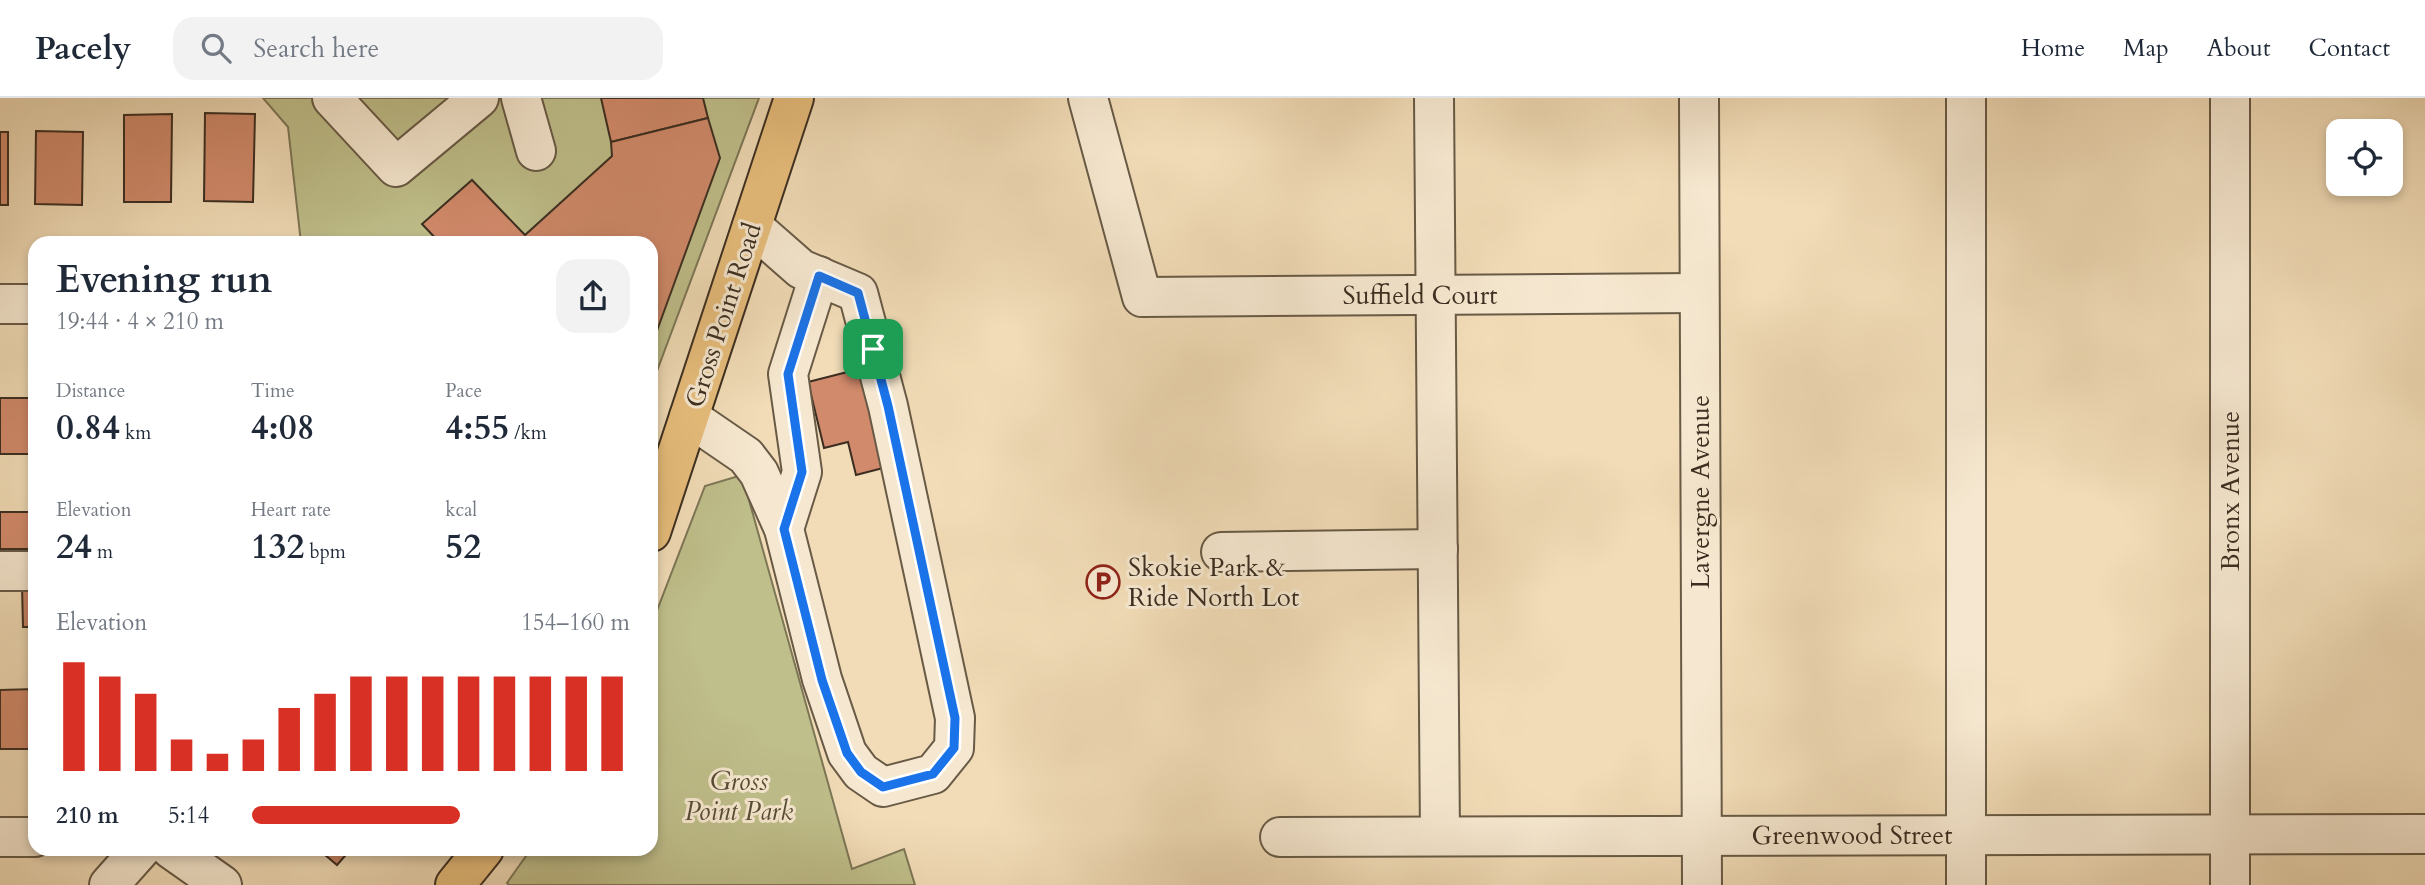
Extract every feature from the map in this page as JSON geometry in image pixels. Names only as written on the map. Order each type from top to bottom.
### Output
[{"type":"main road","name":"Gross Point Road","points":[[658,511],[794,98]]},
{"type":"main road","points":[[455,885],[478,856]]},
{"type":"street","points":[[332,98],[396,167],[479,98]]},
{"type":"street","points":[[522,98],[536,151]]},
{"type":"street","name":"Suffield Court","points":[[1088,98],[1142,297],[1699,293]]},
{"type":"street","points":[[1434,98],[1440,836]]},
{"type":"street","name":"Lavergne Avenue","points":[[1699,98],[1702,885]]},
{"type":"street","points":[[1966,98],[1966,885]]},
{"type":"street","name":"Bronx Avenue","points":[[2230,98],[2230,885]]},
{"type":"street","points":[[689,417],[746,456],[759,473],[784,529],[822,680],[847,753],[861,772],[883,787],[933,774],[954,748],[955,718],[888,406],[858,293],[801,268],[752,226]]},
{"type":"street","points":[[784,529],[802,472],[788,374],[819,276]]},
{"type":"street","points":[[0,304],[28,304]]},
{"type":"street","points":[[1220,552],[1438,549]]},
{"type":"street","points":[[0,571],[28,571]]},
{"type":"street","name":"Greenwood Street","points":[[1280,836],[2425,834]]},
{"type":"street","points":[[0,837],[28,837]]},
{"type":"street","points":[[109,885],[135,856]]},
{"type":"street","points":[[181,856],[222,885]]},
{"type":"green space","points":[[263,98],[759,98],[658,368],[658,236],[300,236],[288,127]]},
{"type":"green space","name":"Gross Point Park","points":[[742,475],[852,869],[904,849],[915,885],[507,883],[526,856],[658,856],[658,608],[705,486]]},
{"type":"building","points":[[601,98],[703,98],[708,118],[611,142]]},
{"type":"building","points":[[205,113],[255,114],[253,202],[204,201]]},
{"type":"building","points":[[172,114],[171,202],[124,202],[124,115]]},
{"type":"building","points":[[708,118],[720,158],[658,328],[658,236],[433,236],[422,224],[472,180],[525,235],[612,156],[611,142]]},
{"type":"building","points":[[36,131],[83,132],[82,205],[35,204]]},
{"type":"building","points":[[0,132],[8,132],[8,205],[0,205]]},
{"type":"building","points":[[871,366],[887,467],[856,475],[848,442],[824,448],[808,382]]},
{"type":"building","points":[[0,398],[28,398],[28,454],[0,454]]},
{"type":"building","points":[[0,512],[28,512],[28,549],[0,549]]},
{"type":"building","points":[[22,585],[28,585],[28,627],[23,627]]},
{"type":"building","points":[[28,689],[28,749],[0,749],[0,690]]},
{"type":"building","points":[[326,856],[345,856],[337,865]]},
{"type":"place","name":"Skokie Park & Ride North Lot","points":[[1103,582]]},
{"type":"route","points":[[819,276],[858,293],[873,349],[888,406],[955,718],[954,748],[933,774],[883,787],[861,772],[847,753],[822,680],[784,529],[802,472],[788,374],[819,276]]}]
